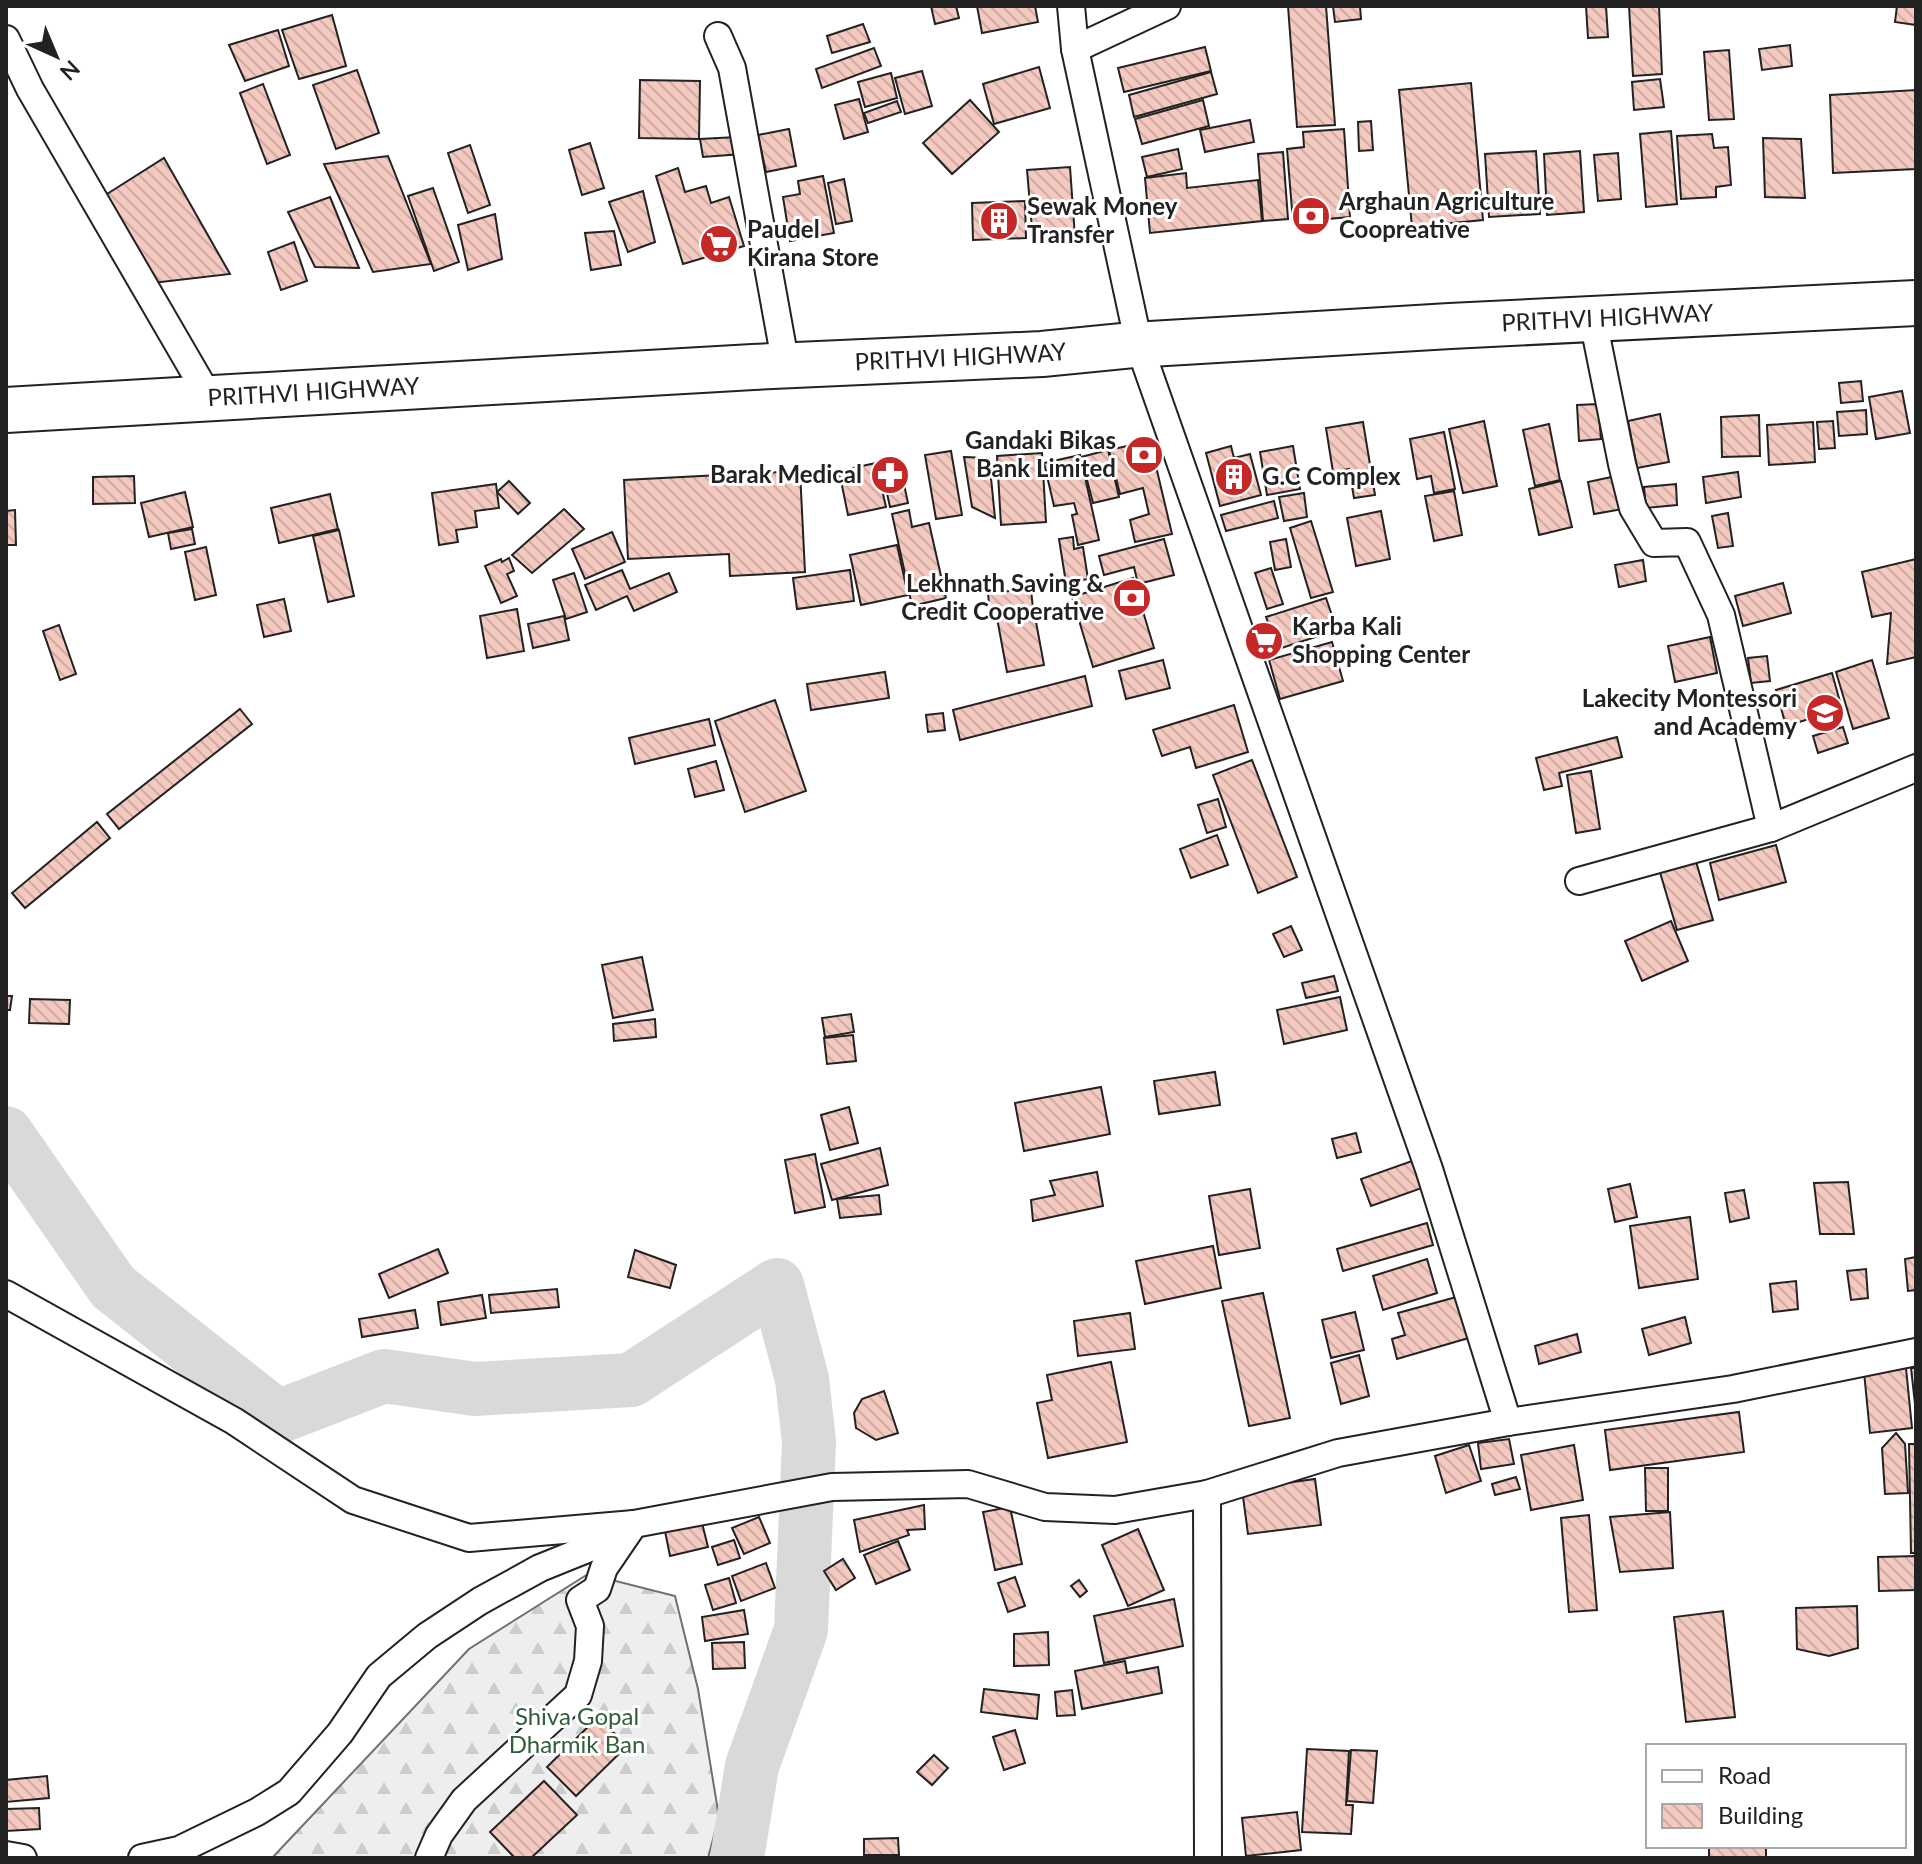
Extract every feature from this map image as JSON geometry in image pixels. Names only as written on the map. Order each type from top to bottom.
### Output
[{"type":"highway","name":"PRITHVI HIGHWAY","points":[[6,410],[1916,303]]},
{"type":"street","points":[[1071,6],[1075,49],[1139,345],[1429,1169],[1508,1422]]},
{"type":"street","points":[[1075,49],[1167,6]]},
{"type":"street","points":[[718,36],[732,68],[786,366]]},
{"type":"street","points":[[6,39],[30,89],[210,399]]},
{"type":"street","points":[[1593,320],[1633,508],[1654,543],[1687,542],[1721,615],[1771,828]]},
{"type":"street","points":[[1579,881],[1771,828],[1916,768]]},
{"type":"street","points":[[6,1294],[234,1421],[353,1500],[469,1538],[634,1524],[832,1487],[968,1484],[1045,1507],[1115,1510],[1207,1494],[1338,1453],[1508,1422],[1733,1389],[1916,1352]]},
{"type":"street","points":[[1207,1494],[1208,1858]]},
{"type":"street","points":[[142,1858],[179,1850],[257,1812],[289,1792],[340,1733],[379,1676],[427,1636],[480,1601],[540,1568],[607,1541],[634,1524]]},
{"type":"street","points":[[429,1858],[439,1835],[464,1800],[578,1695],[588,1661],[590,1626],[580,1600],[597,1589],[604,1568],[634,1524]]},
{"type":"street","points":[[6,1855],[23,1858]]},
{"type":"green space","name":"Shiva Gopal Dharmik Ban","points":[[588,1574],[675,1596],[698,1689],[719,1817],[708,1858],[272,1858],[469,1649]]},
{"type":"building","points":[[931,6],[956,6],[959,18],[935,24]]},
{"type":"building","points":[[977,6],[1035,6],[1038,22],[982,33]]},
{"type":"building","points":[[1288,6],[1326,6],[1335,125],[1297,127]]},
{"type":"building","points":[[1333,6],[1360,6],[1361,19],[1335,22]]},
{"type":"building","points":[[1586,6],[1606,6],[1608,37],[1588,38]]},
{"type":"building","points":[[1629,6],[1659,6],[1662,74],[1633,76]]},
{"type":"building","points":[[1897,6],[1916,6],[1916,25],[1895,22]]},
{"type":"building","points":[[332,15],[346,66],[299,79],[282,30]]},
{"type":"building","points":[[863,24],[870,42],[832,53],[827,36]]},
{"type":"building","points":[[278,30],[289,66],[245,81],[229,45]]},
{"type":"building","points":[[1790,45],[1792,66],[1762,70],[1759,49]]},
{"type":"building","points":[[1205,47],[1211,71],[1124,92],[1118,68]]},
{"type":"building","points":[[874,48],[881,66],[822,88],[816,69]]},
{"type":"building","points":[[1729,50],[1734,119],[1709,120],[1704,52]]},
{"type":"building","points":[[1039,67],[1050,108],[994,124],[983,84]]},
{"type":"building","points":[[357,70],[379,133],[336,149],[313,85]]},
{"type":"building","points":[[922,71],[932,106],[905,114],[895,78]]},
{"type":"building","points":[[1211,72],[1217,94],[1134,117],[1129,95]]},
{"type":"building","points":[[891,73],[897,98],[865,107],[858,82]]},
{"type":"building","points":[[1660,79],[1664,107],[1634,110],[1632,82]]},
{"type":"building","points":[[640,80],[700,81],[699,139],[639,138]]},
{"type":"building","points":[[1471,83],[1483,220],[1412,227],[1399,90]]},
{"type":"building","points":[[263,84],[290,155],[267,164],[240,93]]},
{"type":"building","points":[[1916,90],[1916,169],[1833,173],[1830,95]]},
{"type":"building","points":[[859,99],[868,132],[844,139],[835,105]]},
{"type":"building","points":[[970,100],[999,132],[952,174],[923,143]]},
{"type":"building","points":[[1203,100],[1209,126],[1142,144],[1135,119]]},
{"type":"building","points":[[897,101],[901,112],[868,123],[864,113]]},
{"type":"building","points":[[1250,120],[1254,142],[1205,152],[1200,130]]},
{"type":"building","points":[[1371,121],[1373,150],[1359,151],[1358,122]]},
{"type":"building","points":[[789,129],[796,166],[766,172],[758,135]]},
{"type":"building","points":[[1344,129],[1350,217],[1293,222],[1287,149],[1304,147],[1303,132]]},
{"type":"building","points":[[1671,131],[1677,204],[1646,207],[1640,134]]},
{"type":"building","points":[[1712,134],[1714,148],[1728,147],[1731,185],[1716,187],[1716,197],[1681,199],[1677,136]]},
{"type":"building","points":[[737,137],[742,154],[703,157],[700,139]]},
{"type":"building","points":[[1763,138],[1801,139],[1805,198],[1765,197]]},
{"type":"building","points":[[590,143],[604,188],[582,195],[569,150]]},
{"type":"building","points":[[470,145],[490,205],[468,213],[448,153]]},
{"type":"building","points":[[1178,149],[1182,169],[1147,177],[1142,157]]},
{"type":"building","points":[[1536,151],[1540,214],[1489,217],[1485,154]]},
{"type":"building","points":[[1580,151],[1584,212],[1547,215],[1544,154]]},
{"type":"building","points":[[1283,152],[1288,219],[1263,221],[1258,154]]},
{"type":"building","points":[[1618,153],[1621,199],[1598,201],[1594,155]]},
{"type":"building","points":[[388,156],[431,264],[373,272],[324,164]]},
{"type":"building","points":[[164,158],[230,274],[144,284],[96,201]]},
{"type":"building","points":[[1070,167],[1075,237],[1033,240],[1027,170]]},
{"type":"building","points":[[678,168],[685,192],[706,186],[711,203],[729,197],[744,246],[683,264],[656,176]]},
{"type":"building","points":[[1186,173],[1187,188],[1258,180],[1262,221],[1150,233],[1145,178]]},
{"type":"building","points":[[823,176],[834,233],[790,241],[783,197],[800,194],[798,181]]},
{"type":"building","points":[[844,179],[852,221],[836,224],[828,183]]},
{"type":"building","points":[[433,188],[459,262],[434,271],[408,196]]},
{"type":"building","points":[[643,191],[655,242],[628,252],[609,202]]},
{"type":"building","points":[[330,197],[359,268],[315,267],[288,212]]},
{"type":"building","name":"Sewak Money Transfer","points":[[1025,201],[1026,238],[973,240],[972,203]]},
{"type":"building","points":[[495,214],[502,259],[468,270],[458,225]]},
{"type":"building","points":[[614,231],[621,265],[591,270],[585,233]]},
{"type":"building","points":[[294,242],[307,281],[281,290],[268,252]]},
{"type":"building","points":[[1861,381],[1863,401],[1841,403],[1839,383]]},
{"type":"building","points":[[1902,391],[1910,433],[1876,439],[1869,397]]},
{"type":"building","points":[[1598,404],[1601,439],[1579,441],[1577,405]]},
{"type":"building","points":[[1866,410],[1867,434],[1839,436],[1837,412]]},
{"type":"building","points":[[1660,414],[1669,462],[1637,468],[1628,421]]},
{"type":"building","points":[[1759,415],[1760,456],[1722,457],[1721,417]]},
{"type":"building","points":[[1484,421],[1497,486],[1463,493],[1449,429]]},
{"type":"building","points":[[1833,421],[1835,448],[1819,449],[1817,422]]},
{"type":"building","points":[[1363,422],[1375,495],[1354,498],[1349,469],[1333,472],[1326,428]]},
{"type":"building","points":[[1813,422],[1815,462],[1769,465],[1767,425]]},
{"type":"building","points":[[1549,424],[1560,480],[1535,486],[1523,430]]},
{"type":"building","points":[[1444,432],[1455,489],[1434,493],[1431,476],[1417,479],[1410,439]]},
{"type":"building","points":[[1150,441],[1172,534],[1135,542],[1130,520],[1149,514],[1143,488],[1120,494],[1109,450]]},
{"type":"building","name":"G.C Complex","points":[[1231,446],[1234,458],[1250,454],[1261,495],[1220,506],[1206,453]]},
{"type":"building","points":[[1293,446],[1300,489],[1267,495],[1260,452]]},
{"type":"building","points":[[1108,450],[1119,497],[1093,503],[1081,457]]},
{"type":"building","points":[[951,451],[962,515],[936,519],[925,455]]},
{"type":"building","points":[[1042,453],[1046,522],[1001,525],[997,456]]},
{"type":"building","points":[[1080,455],[1099,540],[1078,545],[1072,515],[1077,514],[1074,503],[1054,506],[1044,463]]},
{"type":"building","points":[[964,457],[989,458],[995,518],[972,507]]},
{"type":"building","points":[[876,463],[886,507],[848,515],[839,471]]},
{"type":"building","points":[[900,466],[908,503],[890,507],[882,470]]},
{"type":"building","points":[[800,471],[805,572],[730,576],[729,554],[628,559],[624,480]]},
{"type":"building","points":[[1738,472],[1741,497],[1706,503],[1703,477]]},
{"type":"building","points":[[134,476],[135,503],[93,504],[93,477]]},
{"type":"building","points":[[1616,476],[1623,509],[1594,514],[1588,482]]},
{"type":"building","points":[[509,481],[530,503],[518,514],[497,492]]},
{"type":"building","points":[[1561,481],[1572,527],[1539,535],[1529,489]]},
{"type":"building","points":[[496,484],[499,508],[475,511],[477,527],[456,530],[458,542],[439,545],[432,493]]},
{"type":"building","points":[[1676,484],[1677,505],[1646,508],[1644,487]]},
{"type":"building","points":[[1454,491],[1462,535],[1434,541],[1425,496]]},
{"type":"building","points":[[185,492],[193,527],[149,537],[141,503]]},
{"type":"building","points":[[1304,493],[1307,517],[1284,521],[1279,497]]},
{"type":"building","points":[[330,494],[338,529],[279,543],[271,508]]},
{"type":"building","points":[[1274,501],[1278,518],[1226,531],[1221,515]]},
{"type":"building","points":[[564,509],[584,529],[532,573],[512,555]]},
{"type":"building","points":[[15,510],[16,545],[6,545],[6,511]]},
{"type":"building","points":[[909,510],[912,527],[929,523],[946,598],[912,606],[892,514]]},
{"type":"building","points":[[1381,511],[1390,559],[1356,566],[1347,518]]},
{"type":"building","points":[[1728,513],[1733,546],[1718,548],[1712,516]]},
{"type":"building","points":[[1311,521],[1333,592],[1311,598],[1290,528]]},
{"type":"building","points":[[192,529],[195,544],[171,549],[168,533]]},
{"type":"building","points":[[339,530],[354,596],[328,602],[313,536]]},
{"type":"building","points":[[612,532],[625,562],[585,579],[572,549]]},
{"type":"building","points":[[1073,537],[1074,549],[1083,547],[1088,579],[1066,583],[1059,539]]},
{"type":"building","points":[[1164,539],[1174,575],[1138,584],[1134,567],[1104,575],[1099,556]]},
{"type":"building","points":[[1286,539],[1291,567],[1275,570],[1270,542]]},
{"type":"building","points":[[897,545],[908,595],[861,605],[850,555]]},
{"type":"building","points":[[206,547],[216,595],[195,600],[185,552]]},
{"type":"building","points":[[509,558],[514,571],[507,574],[517,596],[501,603],[485,566]]},
{"type":"building","points":[[1916,559],[1916,657],[1887,664],[1891,613],[1872,617],[1862,572]]},
{"type":"building","points":[[1643,560],[1646,581],[1619,587],[1615,565]]},
{"type":"building","points":[[1271,568],[1283,604],[1267,609],[1255,573]]},
{"type":"building","points":[[622,570],[630,589],[669,573],[677,592],[634,611],[627,596],[596,610],[585,585]]},
{"type":"building","points":[[850,570],[854,601],[797,609],[793,578]]},
{"type":"building","points":[[574,573],[587,612],[566,619],[553,580]]},
{"type":"building","points":[[1133,578],[1154,648],[1093,667],[1072,597]]},
{"type":"building","points":[[1783,583],[1791,613],[1743,626],[1735,596]]},
{"type":"building","points":[[1031,589],[1033,609],[990,614],[988,593]]},
{"type":"building","points":[[1326,598],[1337,630],[1263,654],[1257,635],[1271,631],[1266,617]]},
{"type":"building","points":[[284,599],[291,631],[264,637],[257,605]]},
{"type":"building","points":[[517,609],[524,651],[487,658],[480,616]]},
{"type":"building","points":[[1034,611],[1044,665],[1007,672],[997,618]]},
{"type":"building","points":[[564,616],[569,640],[533,648],[528,624]]},
{"type":"building","points":[[59,625],[76,674],[60,680],[43,631]]},
{"type":"building","points":[[1710,637],[1717,673],[1675,682],[1668,646]]},
{"type":"building","points":[[1332,642],[1343,681],[1280,699],[1269,660]]},
{"type":"building","points":[[1767,656],[1770,681],[1751,683],[1748,658]]},
{"type":"building","points":[[1163,660],[1170,688],[1126,699],[1119,671]]},
{"type":"building","points":[[1872,660],[1889,718],[1853,729],[1836,672]]},
{"type":"building","points":[[885,672],[889,698],[811,710],[807,684]]},
{"type":"building","points":[[1832,673],[1842,709],[1786,726],[1776,690]]},
{"type":"building","points":[[1085,676],[1092,706],[960,740],[953,710]]},
{"type":"building","points":[[775,700],[806,791],[745,812],[715,721]]},
{"type":"building","points":[[1234,705],[1248,752],[1196,768],[1190,747],[1162,756],[1153,730]]},
{"type":"building","points":[[240,709],[252,724],[119,829],[107,814]]},
{"type":"building","points":[[943,713],[945,730],[928,732],[926,715]]},
{"type":"building","points":[[709,719],[715,745],[635,764],[629,738]]},
{"type":"building","points":[[1843,727],[1848,743],[1818,753],[1813,736]]},
{"type":"building","points":[[1617,737],[1622,757],[1559,773],[1562,786],[1544,790],[1536,758]]},
{"type":"building","points":[[1252,760],[1297,877],[1258,893],[1213,775]]},
{"type":"building","points":[[716,761],[724,790],[695,797],[688,769]]},
{"type":"building","points":[[1591,771],[1600,829],[1576,833],[1567,775]]},
{"type":"building","points":[[1218,799],[1226,827],[1207,833],[1198,805]]},
{"type":"building","points":[[97,822],[110,838],[25,908],[12,893]]},
{"type":"building","points":[[1217,835],[1228,865],[1191,878],[1180,849]]},
{"type":"building","points":[[1776,845],[1786,882],[1719,900],[1710,863]]},
{"type":"building","points":[[1695,858],[1713,920],[1677,930],[1659,869]]},
{"type":"building","points":[[1671,921],[1688,961],[1642,981],[1625,941]]},
{"type":"building","points":[[1291,926],[1302,950],[1284,957],[1273,934]]},
{"type":"building","points":[[642,957],[653,1010],[613,1018],[602,965]]},
{"type":"building","points":[[1334,976],[1338,991],[1306,998],[1302,983]]},
{"type":"building","points":[[6,996],[12,996],[10,1010],[6,1010]]},
{"type":"building","points":[[1340,997],[1347,1030],[1284,1044],[1277,1010]]},
{"type":"building","points":[[30,999],[70,1000],[69,1024],[29,1023]]},
{"type":"building","points":[[851,1014],[854,1032],[825,1037],[822,1018]]},
{"type":"building","points":[[655,1019],[656,1037],[614,1041],[613,1024]]},
{"type":"building","points":[[853,1035],[856,1061],[827,1064],[824,1038]]},
{"type":"building","points":[[1215,1072],[1220,1105],[1159,1114],[1154,1081]]},
{"type":"building","points":[[1101,1087],[1110,1134],[1024,1151],[1015,1103]]},
{"type":"building","points":[[849,1107],[858,1143],[830,1150],[821,1115]]},
{"type":"building","points":[[1356,1133],[1361,1152],[1337,1158],[1332,1139]]},
{"type":"building","points":[[880,1148],[888,1185],[832,1200],[821,1164]]},
{"type":"building","points":[[815,1154],[825,1207],[795,1213],[785,1160]]},
{"type":"building","points":[[1412,1161],[1422,1188],[1371,1206],[1361,1179]]},
{"type":"building","points":[[1097,1172],[1103,1206],[1033,1221],[1031,1200],[1055,1195],[1050,1181]]},
{"type":"building","points":[[1848,1182],[1854,1234],[1820,1234],[1814,1183]]},
{"type":"building","points":[[1630,1184],[1637,1217],[1615,1222],[1608,1189]]},
{"type":"building","points":[[1250,1189],[1260,1248],[1219,1255],[1209,1196]]},
{"type":"building","points":[[1744,1190],[1749,1218],[1730,1222],[1725,1193]]},
{"type":"building","points":[[879,1195],[881,1214],[840,1218],[837,1199]]},
{"type":"building","points":[[1690,1217],[1698,1279],[1639,1288],[1630,1226]]},
{"type":"building","points":[[1427,1223],[1433,1245],[1343,1271],[1337,1249]]},
{"type":"building","points":[[1213,1246],[1221,1288],[1145,1304],[1136,1261]]},
{"type":"building","points":[[438,1249],[448,1273],[389,1298],[379,1274]]},
{"type":"building","points":[[635,1250],[676,1265],[670,1288],[628,1277]]},
{"type":"building","points":[[1916,1257],[1916,1290],[1908,1291],[1905,1259]]},
{"type":"building","points":[[1427,1259],[1437,1293],[1383,1310],[1373,1276]]},
{"type":"building","points":[[1866,1269],[1868,1298],[1851,1300],[1847,1271]]},
{"type":"building","points":[[1796,1281],[1798,1309],[1773,1312],[1770,1284]]},
{"type":"building","points":[[557,1289],[559,1307],[491,1313],[489,1295]]},
{"type":"building","points":[[1263,1293],[1290,1418],[1249,1426],[1222,1301]]},
{"type":"building","points":[[482,1295],[486,1318],[441,1325],[438,1302]]},
{"type":"building","points":[[1460,1296],[1472,1337],[1397,1359],[1392,1339],[1405,1335],[1398,1313]]},
{"type":"building","points":[[415,1310],[418,1328],[362,1337],[359,1319]]},
{"type":"building","points":[[1355,1312],[1364,1350],[1331,1358],[1322,1320]]},
{"type":"building","points":[[1130,1313],[1135,1349],[1078,1356],[1074,1321]]},
{"type":"building","points":[[1685,1317],[1691,1343],[1649,1355],[1642,1329]]},
{"type":"building","points":[[1577,1334],[1581,1352],[1539,1364],[1535,1346]]},
{"type":"building","points":[[1359,1355],[1369,1396],[1341,1404],[1331,1363]]},
{"type":"building","points":[[1111,1362],[1127,1442],[1048,1458],[1037,1403],[1052,1400],[1047,1375]]},
{"type":"building","points":[[1906,1368],[1912,1428],[1870,1433],[1864,1372]]},
{"type":"building","points":[[1911,1368],[1916,1368],[1916,1413]]},
{"type":"building","points":[[884,1391],[898,1433],[876,1440],[856,1428],[854,1413],[862,1399]]},
{"type":"building","points":[[1739,1412],[1744,1452],[1610,1470],[1605,1430]]},
{"type":"building","points":[[1896,1433],[1905,1444],[1908,1493],[1885,1494],[1882,1448]]},
{"type":"building","points":[[1509,1439],[1514,1464],[1481,1469],[1478,1443]]},
{"type":"building","points":[[1909,1444],[1916,1444],[1916,1553],[1911,1553]]},
{"type":"building","points":[[1469,1445],[1481,1481],[1446,1493],[1435,1456]]},
{"type":"building","points":[[1574,1445],[1583,1500],[1531,1510],[1521,1455]]},
{"type":"building","points":[[1645,1468],[1668,1468],[1668,1511],[1646,1511]]},
{"type":"building","points":[[1516,1477],[1520,1489],[1495,1495],[1492,1484]]},
{"type":"building","points":[[1315,1479],[1321,1525],[1248,1534],[1242,1489]]},
{"type":"building","points":[[924,1505],[925,1529],[907,1530],[909,1535],[860,1552],[854,1520]]},
{"type":"building","points":[[1010,1507],[1022,1564],[995,1570],[983,1512]]},
{"type":"building","points":[[1670,1512],[1673,1568],[1620,1572],[1610,1517]]},
{"type":"building","points":[[1589,1515],[1597,1610],[1569,1612],[1561,1518]]},
{"type":"building","points":[[759,1517],[770,1543],[744,1554],[732,1528]]},
{"type":"building","points":[[702,1523],[708,1547],[670,1556],[665,1531]]},
{"type":"building","points":[[1138,1529],[1164,1590],[1128,1606],[1102,1545]]},
{"type":"building","points":[[734,1540],[740,1558],[718,1565],[712,1547]]},
{"type":"building","points":[[898,1541],[910,1570],[876,1584],[864,1555]]},
{"type":"building","points":[[1916,1556],[1916,1590],[1879,1591],[1878,1557]]},
{"type":"building","points":[[843,1559],[855,1578],[836,1590],[824,1571]]},
{"type":"building","points":[[766,1563],[775,1588],[741,1601],[732,1576]]},
{"type":"building","points":[[1015,1577],[1025,1606],[1008,1612],[998,1583]]},
{"type":"building","points":[[729,1578],[736,1603],[713,1610],[705,1585]]},
{"type":"building","points":[[1079,1580],[1087,1591],[1080,1597],[1071,1586]]},
{"type":"building","points":[[1174,1599],[1183,1646],[1104,1663],[1094,1616]]},
{"type":"building","points":[[1857,1606],[1858,1648],[1829,1656],[1797,1649],[1796,1608]]},
{"type":"building","points":[[744,1610],[748,1634],[705,1641],[702,1617]]},
{"type":"building","points":[[1723,1611],[1735,1717],[1686,1722],[1674,1617]]},
{"type":"building","points":[[1048,1632],[1049,1665],[1014,1666],[1014,1634]]},
{"type":"building","points":[[744,1642],[745,1668],[713,1669],[712,1643]]},
{"type":"building","points":[[1125,1661],[1127,1673],[1158,1667],[1162,1693],[1082,1709],[1075,1671]]},
{"type":"building","points":[[984,1689],[1039,1695],[1037,1719],[981,1712]]},
{"type":"building","points":[[1072,1690],[1075,1715],[1057,1716],[1055,1692]]},
{"type":"building","points":[[598,1717],[627,1746],[576,1796],[547,1767]]},
{"type":"building","points":[[1015,1730],[1025,1763],[1004,1770],[993,1737]]},
{"type":"building","points":[[1307,1749],[1349,1751],[1346,1805],[1353,1805],[1351,1834],[1302,1832]]},
{"type":"building","points":[[1351,1750],[1377,1751],[1373,1803],[1347,1801]]},
{"type":"building","points":[[934,1755],[948,1768],[932,1785],[917,1772]]},
{"type":"building","points":[[47,1776],[49,1798],[6,1802],[6,1780]]},
{"type":"building","points":[[544,1781],[577,1815],[531,1858],[515,1858],[490,1832]]},
{"type":"building","points":[[39,1808],[40,1829],[6,1831],[6,1809]]},
{"type":"building","points":[[1297,1812],[1301,1850],[1246,1856],[1242,1818]]},
{"type":"building","points":[[898,1838],[899,1855],[864,1855],[864,1839]]},
{"type":"building","points":[[1709,1848],[1766,1848],[1766,1858],[1709,1858]]},
{"type":"waterway","points":[[6,1133],[113,1287],[278,1417],[384,1376],[475,1389],[631,1380],[777,1285],[802,1379],[809,1442],[801,1630],[752,1766],[737,1858]]},
{"type":"place","name":"Arghaun Agriculture Coopreative","points":[[1311,216]]},
{"type":"place","name":"Sewak Money Transfer","points":[[999,221]]},
{"type":"place","name":"Paudel Kirana Store","points":[[719,244]]},
{"type":"place","name":"Gandaki Bikas Bank Limited","points":[[1144,455]]},
{"type":"place","name":"Barak Medical","points":[[890,475]]},
{"type":"place","name":"G.C Complex","points":[[1234,477]]},
{"type":"place","name":"Lekhnath Saving & Credit Cooperative","points":[[1132,598]]},
{"type":"place","name":"Karba Kali Shopping Center","points":[[1264,641]]},
{"type":"place","name":"Lakecity Montessori and Academy","points":[[1825,713]]}]
